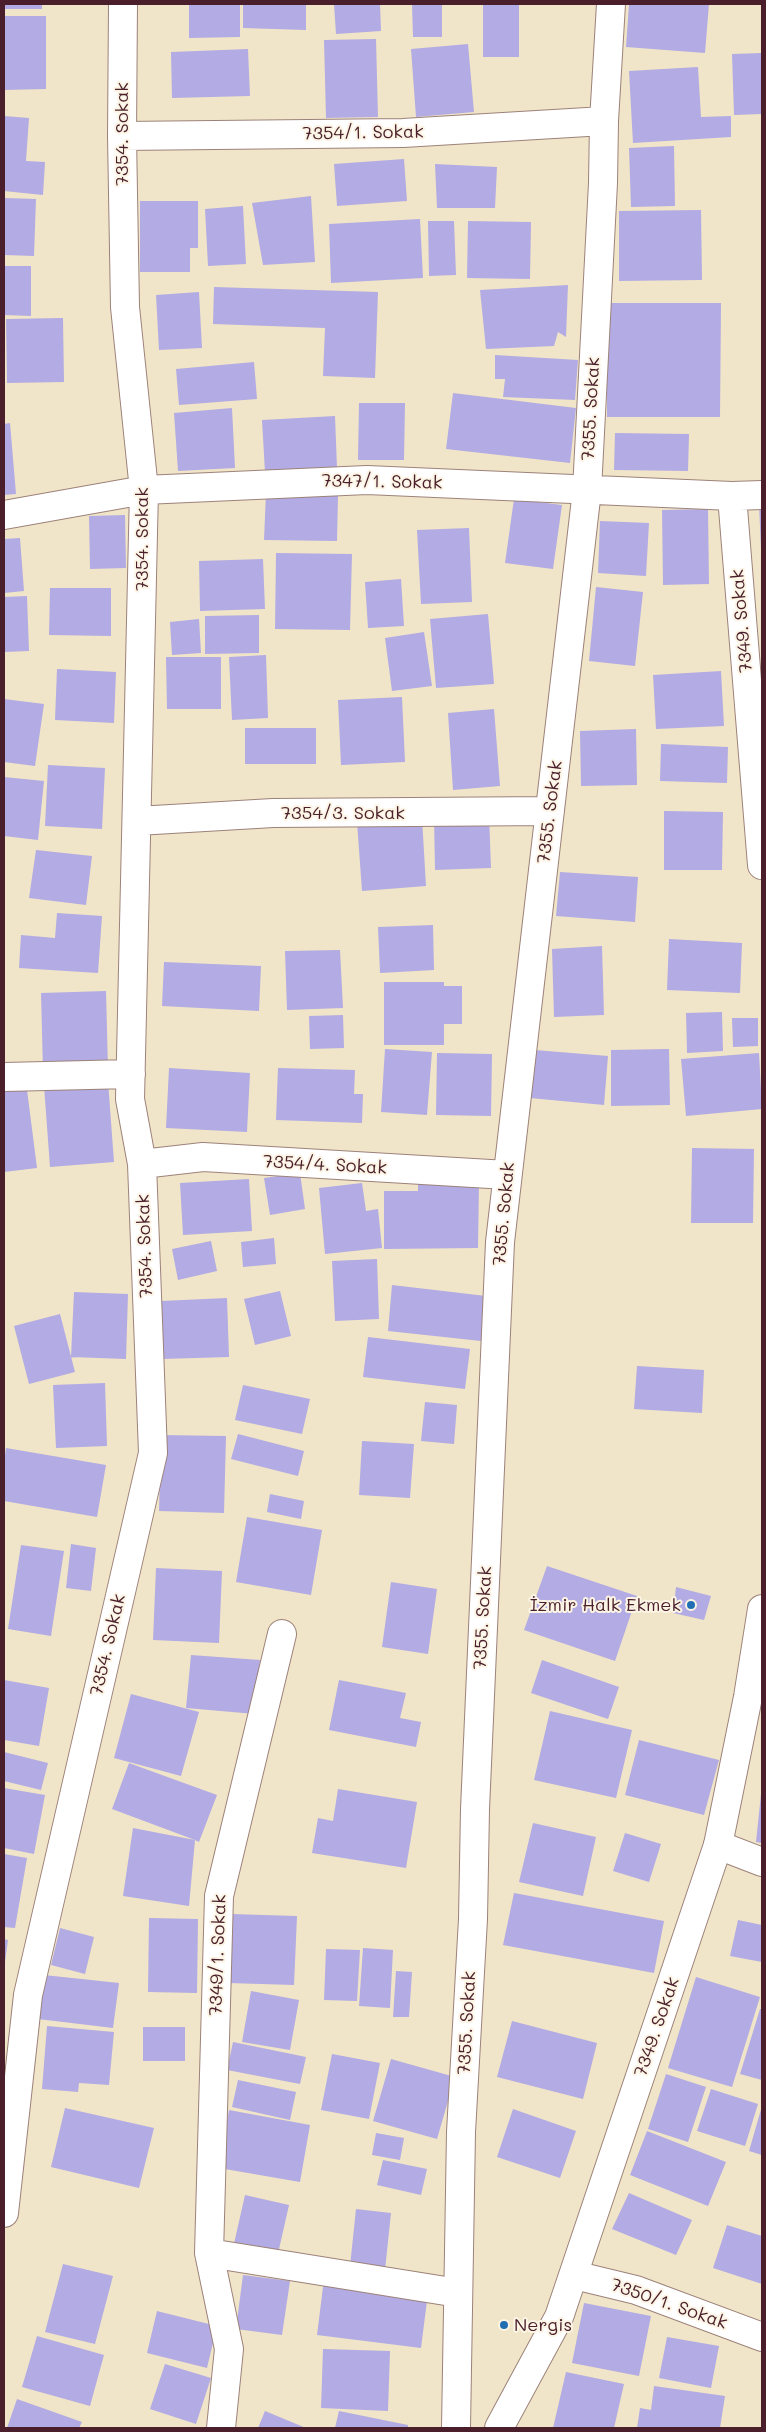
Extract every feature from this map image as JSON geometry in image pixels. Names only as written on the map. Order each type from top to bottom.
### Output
[{"type":"street","name":"7354. Sokak","points":[[4,2213],[28,1995],[153,1453],[142,1164],[130,1099],[144,490],[125,307],[122,136],[123,4]]},
{"type":"street","name":"7355. Sokak","points":[[456,2428],[461,2132],[473,1919],[480,1700],[500,1242],[587,490],[611,4]]},
{"type":"street","name":"7354/1. Sokak","points":[[122,136],[403,133],[604,122]]},
{"type":"street","name":"7347/1. Sokak","points":[[4,515],[144,490],[367,480],[732,496],[762,495]]},
{"type":"street","name":"7349. Sokak","points":[[732,496],[762,866]]},
{"type":"street","name":"7354/3. Sokak","points":[[137,821],[273,813],[550,811]]},
{"type":"street","points":[[4,1077],[131,1074]]},
{"type":"street","name":"7354/4. Sokak","points":[[142,1164],[202,1157],[508,1175]]},
{"type":"street","name":"7349. Sokak","points":[[500,2428],[559,2318],[718,1845],[755,1698],[762,1609]]},
{"type":"street","name":"7349/1. Sokak","points":[[221,2428],[228,2350],[209,2253],[218,1896],[282,1634]]},
{"type":"street","points":[[718,1845],[762,1862]]},
{"type":"street","points":[[209,2253],[458,2293]]},
{"type":"street","name":"7350/1. Sokak","points":[[574,2275],[636,2290],[762,2337]]},
{"type":"building","points":[[4,4],[42,4],[42,9],[4,9]]},
{"type":"building","points":[[189,4],[240,4],[240,37],[189,38]]},
{"type":"building","points":[[243,4],[306,4],[306,30],[243,28]]},
{"type":"building","points":[[334,4],[380,4],[381,31],[336,34]]},
{"type":"building","points":[[412,4],[442,4],[442,37],[413,37]]},
{"type":"building","points":[[483,4],[519,4],[519,57],[483,57]]},
{"type":"building","points":[[629,4],[709,4],[705,53],[626,47]]},
{"type":"building","points":[[4,16],[46,16],[46,89],[4,90]]},
{"type":"building","points":[[376,39],[378,117],[326,118],[324,40]]},
{"type":"building","points":[[468,44],[474,112],[416,117],[411,49]]},
{"type":"building","points":[[248,49],[250,96],[172,98],[171,52]]},
{"type":"building","points":[[762,53],[762,114],[734,115],[732,54]]},
{"type":"building","points":[[698,67],[701,117],[731,116],[731,137],[633,143],[629,71]]},
{"type":"building","points":[[4,116],[29,118],[26,161],[45,162],[43,195],[4,191]]},
{"type":"building","points":[[674,146],[675,206],[631,207],[629,148]]},
{"type":"building","points":[[404,159],[407,201],[337,206],[334,164]]},
{"type":"building","points":[[435,164],[497,167],[495,208],[437,208]]},
{"type":"building","points":[[311,196],[315,262],[263,265],[252,203]]},
{"type":"building","points":[[4,198],[36,199],[34,256],[4,255]]},
{"type":"building","points":[[140,201],[198,201],[198,248],[190,248],[190,272],[140,272]]},
{"type":"building","points":[[243,206],[246,264],[208,266],[205,209]]},
{"type":"building","points":[[701,210],[702,280],[619,281],[619,211]]},
{"type":"building","points":[[420,219],[423,278],[331,283],[329,224]]},
{"type":"building","points":[[428,221],[454,221],[456,275],[429,276]]},
{"type":"building","points":[[468,221],[531,222],[530,279],[467,278]]},
{"type":"building","points":[[4,266],[31,266],[31,316],[4,315]]},
{"type":"building","points":[[568,285],[566,337],[558,332],[554,346],[486,349],[480,290]]},
{"type":"building","points":[[214,287],[378,292],[375,378],[323,376],[325,328],[213,324]]},
{"type":"building","points":[[199,292],[202,348],[159,350],[156,295]]},
{"type":"building","points":[[607,303],[721,303],[720,417],[607,417]]},
{"type":"building","points":[[63,318],[64,382],[7,383],[6,319]]},
{"type":"building","points":[[495,355],[578,360],[575,400],[503,397],[505,379],[495,379]]},
{"type":"building","points":[[254,362],[257,399],[179,405],[176,369]]},
{"type":"building","points":[[453,393],[576,408],[570,463],[446,449]]},
{"type":"building","points":[[359,403],[405,403],[404,460],[358,460]]},
{"type":"building","points":[[232,408],[235,468],[178,471],[174,413]]},
{"type":"building","points":[[335,416],[337,468],[265,472],[262,420]]},
{"type":"building","points":[[10,423],[16,494],[4,495],[4,424]]},
{"type":"building","points":[[615,433],[689,434],[688,471],[614,470]]},
{"type":"building","points":[[266,493],[338,496],[337,541],[264,540]]},
{"type":"building","points":[[514,499],[562,505],[553,569],[505,563]]},
{"type":"building","points":[[759,504],[762,504],[762,549],[761,549]]},
{"type":"building","points":[[708,509],[709,584],[663,585],[662,510]]},
{"type":"building","points":[[125,515],[126,568],[90,569],[89,516]]},
{"type":"building","points":[[600,521],[649,523],[646,576],[598,573]]},
{"type":"building","points":[[469,528],[472,602],[421,604],[417,530]]},
{"type":"building","points":[[20,538],[24,591],[4,593],[4,539]]},
{"type":"building","points":[[276,553],[352,554],[350,630],[275,629]]},
{"type":"building","points":[[263,559],[265,609],[200,611],[199,561]]},
{"type":"building","points":[[401,579],[404,626],[368,628],[365,582]]},
{"type":"building","points":[[596,587],[643,592],[635,666],[589,661]]},
{"type":"building","points":[[50,588],[111,588],[111,636],[49,635]]},
{"type":"building","points":[[27,596],[29,651],[4,652],[4,597]]},
{"type":"building","points":[[488,614],[494,684],[436,688],[430,619]]},
{"type":"building","points":[[259,615],[259,653],[205,654],[205,616]]},
{"type":"building","points":[[199,619],[201,653],[172,655],[170,622]]},
{"type":"building","points":[[424,632],[432,686],[392,691],[385,638]]},
{"type":"building","points":[[266,655],[268,718],[232,720],[229,657]]},
{"type":"building","points":[[166,657],[221,657],[221,709],[167,709]]},
{"type":"building","points":[[57,669],[116,672],[114,723],[55,720]]},
{"type":"building","points":[[721,671],[724,726],[656,729],[653,675]]},
{"type":"building","points":[[402,697],[405,762],[341,765],[338,700]]},
{"type":"building","points":[[4,699],[44,704],[35,766],[4,762]]},
{"type":"building","points":[[494,709],[500,786],[453,790],[448,713]]},
{"type":"building","points":[[245,728],[316,728],[316,764],[245,764]]},
{"type":"building","points":[[636,729],[637,785],[581,786],[580,731]]},
{"type":"building","points":[[661,744],[728,747],[727,783],[660,781]]},
{"type":"building","points":[[48,765],[105,768],[102,829],[45,826]]},
{"type":"building","points":[[4,777],[44,781],[38,840],[4,836]]},
{"type":"building","points":[[664,811],[723,812],[722,870],[664,870]]},
{"type":"building","points":[[489,815],[491,868],[435,870],[434,817]]},
{"type":"building","points":[[422,818],[426,886],[362,891],[357,822]]},
{"type":"building","points":[[36,850],[92,856],[86,905],[29,898]]},
{"type":"building","points":[[560,872],[638,877],[635,922],[556,916]]},
{"type":"building","points":[[57,913],[102,916],[98,973],[19,968],[21,935],[55,938]]},
{"type":"building","points":[[433,925],[434,970],[380,973],[378,927]]},
{"type":"building","points":[[669,939],[742,943],[740,993],[667,990]]},
{"type":"building","points":[[602,946],[604,1015],[554,1017],[552,949]]},
{"type":"building","points":[[340,950],[343,1008],[287,1010],[285,951]]},
{"type":"building","points":[[164,962],[261,966],[259,1011],[162,1006]]},
{"type":"building","points":[[384,982],[444,982],[444,986],[462,986],[462,1024],[444,1024],[444,1045],[384,1045]]},
{"type":"building","points":[[106,991],[108,1069],[43,1071],[41,993]]},
{"type":"building","points":[[722,1012],[723,1051],[687,1053],[686,1013]]},
{"type":"building","points":[[343,1015],[344,1048],[310,1049],[309,1016]]},
{"type":"building","points":[[732,1018],[758,1018],[758,1046],[733,1047]]},
{"type":"building","points":[[385,1049],[432,1052],[427,1115],[381,1112]]},
{"type":"building","points":[[669,1049],[670,1105],[611,1106],[611,1050]]},
{"type":"building","points":[[535,1050],[608,1056],[604,1105],[530,1098]]},
{"type":"building","points":[[437,1053],[492,1054],[491,1116],[436,1115]]},
{"type":"building","points":[[759,1053],[762,1109],[686,1116],[681,1059]]},
{"type":"building","points":[[169,1068],[250,1073],[247,1132],[166,1128]]},
{"type":"building","points":[[278,1068],[355,1070],[354,1094],[363,1094],[362,1123],[276,1120]]},
{"type":"building","points":[[108,1081],[114,1162],[50,1167],[44,1086]]},
{"type":"building","points":[[26,1082],[37,1168],[4,1172],[4,1085]]},
{"type":"building","points":[[692,1148],[754,1149],[753,1223],[691,1223]]},
{"type":"building","points":[[300,1173],[305,1209],[270,1215],[264,1178]]},
{"type":"building","points":[[249,1179],[252,1231],[183,1235],[180,1183]]},
{"type":"building","points":[[362,1183],[366,1211],[378,1209],[382,1248],[325,1254],[319,1188]]},
{"type":"building","points":[[418,1184],[479,1184],[478,1248],[384,1249],[384,1191],[418,1191]]},
{"type":"building","points":[[274,1238],[276,1264],[243,1267],[241,1242]]},
{"type":"building","points":[[211,1241],[217,1271],[178,1280],[172,1249]]},
{"type":"building","points":[[377,1259],[379,1319],[335,1321],[332,1261]]},
{"type":"building","points":[[392,1285],[486,1296],[481,1341],[388,1331]]},
{"type":"building","points":[[280,1291],[291,1336],[255,1345],[244,1299]]},
{"type":"building","points":[[74,1292],[128,1294],[126,1359],[71,1357]]},
{"type":"building","points":[[227,1298],[229,1357],[162,1359],[161,1301]]},
{"type":"building","points":[[60,1314],[75,1372],[29,1384],[14,1326]]},
{"type":"building","points":[[368,1337],[470,1349],[465,1389],[363,1377]]},
{"type":"building","points":[[637,1366],[704,1370],[702,1413],[634,1409]]},
{"type":"building","points":[[105,1383],[107,1446],[56,1448],[53,1385]]},
{"type":"building","points":[[243,1385],[310,1399],[302,1434],[235,1420]]},
{"type":"building","points":[[425,1402],[457,1405],[454,1444],[421,1441]]},
{"type":"building","points":[[238,1434],[304,1451],[298,1476],[231,1459]]},
{"type":"building","points":[[161,1435],[226,1436],[224,1513],[159,1511]]},
{"type":"building","points":[[362,1441],[414,1444],[410,1498],[359,1495]]},
{"type":"building","points":[[6,1448],[106,1465],[97,1517],[4,1501]]},
{"type":"building","points":[[270,1494],[304,1501],[301,1519],[267,1512]]},
{"type":"building","points":[[247,1517],[322,1530],[311,1595],[236,1582]]},
{"type":"building","points":[[71,1544],[96,1548],[91,1591],[66,1588]]},
{"type":"building","points":[[21,1545],[64,1551],[51,1636],[8,1629]]},
{"type":"building","points":[[547,1566],[637,1596],[615,1661],[524,1630]]},
{"type":"building","points":[[156,1568],[222,1571],[219,1643],[153,1640]]},
{"type":"building","points":[[391,1582],[437,1589],[428,1654],[382,1647]]},
{"type":"building","name":"İzmir Halk Ekmek","points":[[676,1587],[711,1596],[704,1620],[673,1613]]},
{"type":"building","points":[[191,1655],[260,1660],[255,1714],[186,1708]]},
{"type":"building","points":[[542,1660],[619,1687],[608,1719],[531,1693]]},
{"type":"building","points":[[4,1680],[49,1688],[39,1746],[4,1740]]},
{"type":"building","points":[[339,1680],[406,1693],[400,1718],[421,1722],[416,1747],[329,1730]]},
{"type":"building","points":[[131,1694],[199,1712],[181,1776],[114,1758]]},
{"type":"building","points":[[550,1711],[632,1730],[616,1798],[534,1780]]},
{"type":"building","points":[[639,1740],[719,1760],[704,1815],[625,1795]]},
{"type":"building","points":[[4,1752],[48,1763],[41,1790],[4,1781]]},
{"type":"building","points":[[129,1763],[217,1795],[199,1842],[112,1809]]},
{"type":"building","points":[[4,1788],[45,1795],[34,1854],[4,1848]]},
{"type":"building","points":[[338,1789],[417,1802],[406,1868],[312,1853],[318,1818],[333,1821]]},
{"type":"building","points":[[762,1794],[762,1843],[756,1842]]},
{"type":"building","points":[[533,1823],[596,1837],[583,1896],[519,1882]]},
{"type":"building","points":[[133,1828],[195,1840],[189,1906],[123,1896]]},
{"type":"building","points":[[625,1833],[661,1844],[649,1882],[613,1871]]},
{"type":"building","points":[[4,1854],[27,1858],[15,1928],[4,1927]]},
{"type":"building","points":[[514,1893],[664,1921],[654,1973],[503,1945]]},
{"type":"building","points":[[231,1914],[297,1916],[294,1985],[228,1983]]},
{"type":"building","points":[[149,1918],[198,1919],[197,1993],[148,1992]]},
{"type":"building","points":[[738,1920],[762,1925],[762,1962],[730,1956]]},
{"type":"building","points":[[60,1928],[94,1937],[85,1974],[51,1965]]},
{"type":"building","points":[[4,1939],[8,1940],[5,1962],[4,1962]]},
{"type":"building","points":[[363,1948],[393,1950],[390,2008],[359,2006]]},
{"type":"building","points":[[326,1949],[360,1950],[357,2001],[324,2000]]},
{"type":"building","points":[[396,1971],[412,1972],[409,2017],[393,2017]]},
{"type":"building","points":[[44,1975],[119,1983],[113,2028],[38,2019]]},
{"type":"building","points":[[696,1977],[760,1997],[732,2087],[668,2068]]},
{"type":"building","points":[[251,1991],[299,2000],[290,2050],[242,2042]]},
{"type":"building","points":[[760,2009],[762,2009],[762,2080],[740,2074]]},
{"type":"building","points":[[512,2021],[597,2043],[583,2099],[497,2077]]},
{"type":"building","points":[[47,2026],[114,2032],[109,2085],[79,2083],[78,2092],[42,2089]]},
{"type":"building","points":[[143,2027],[185,2027],[185,2061],[143,2061]]},
{"type":"building","points":[[233,2042],[306,2057],[300,2084],[227,2070]]},
{"type":"building","points":[[332,2054],[380,2063],[369,2119],[321,2110]]},
{"type":"building","points":[[391,2059],[455,2077],[437,2139],[373,2121]]},
{"type":"building","points":[[666,2074],[706,2087],[688,2142],[648,2129]]},
{"type":"building","points":[[238,2080],[296,2092],[290,2120],[232,2107]]},
{"type":"building","points":[[711,2089],[758,2104],[745,2146],[697,2131]]},
{"type":"building","points":[[762,2106],[762,2155],[749,2151]]},
{"type":"building","points":[[65,2108],[154,2128],[139,2188],[51,2167]]},
{"type":"building","points":[[513,2109],[576,2131],[560,2178],[497,2157]]},
{"type":"building","points":[[229,2110],[310,2125],[300,2182],[219,2168]]},
{"type":"building","points":[[647,2131],[726,2162],[708,2206],[630,2175]]},
{"type":"building","points":[[376,2133],[404,2138],[400,2160],[372,2155]]},
{"type":"building","points":[[383,2160],[427,2169],[421,2195],[377,2185]]},
{"type":"building","points":[[629,2193],[692,2220],[676,2255],[612,2229]]},
{"type":"building","points":[[245,2195],[289,2205],[277,2258],[233,2248]]},
{"type":"building","points":[[356,2209],[391,2213],[385,2270],[350,2266]]},
{"type":"building","points":[[727,2225],[762,2236],[762,2284],[713,2268]]},
{"type":"building","points":[[63,2264],[113,2276],[95,2344],[45,2332]]},
{"type":"building","points":[[243,2275],[290,2281],[282,2335],[236,2329]]},
{"type":"building","points":[[324,2279],[428,2293],[421,2348],[317,2335]]},
{"type":"building","points":[[584,2303],[651,2316],[639,2376],[572,2363]]},
{"type":"building","points":[[157,2311],[217,2326],[207,2368],[147,2353]]},
{"type":"building","points":[[37,2336],[104,2355],[90,2406],[22,2387]]},
{"type":"building","points":[[667,2337],[719,2346],[711,2388],[659,2378]]},
{"type":"building","points":[[323,2349],[390,2351],[388,2411],[321,2408]]},
{"type":"building","points":[[165,2364],[211,2378],[196,2424],[150,2409]]},
{"type":"building","points":[[566,2372],[624,2384],[614,2428],[553,2428]]},
{"type":"building","points":[[654,2386],[725,2396],[720,2428],[637,2428],[640,2408],[651,2410]]},
{"type":"building","points":[[17,2399],[82,2422],[79,2428],[7,2428]]},
{"type":"building","points":[[265,2411],[306,2428],[258,2428]]},
{"type":"building","points":[[339,2411],[408,2425],[408,2428],[335,2428]]},
{"type":"place","name":"İzmir Halk Ekmek","points":[[691,1605]]},
{"type":"place","name":"Nergis","points":[[504,2325]]}]
